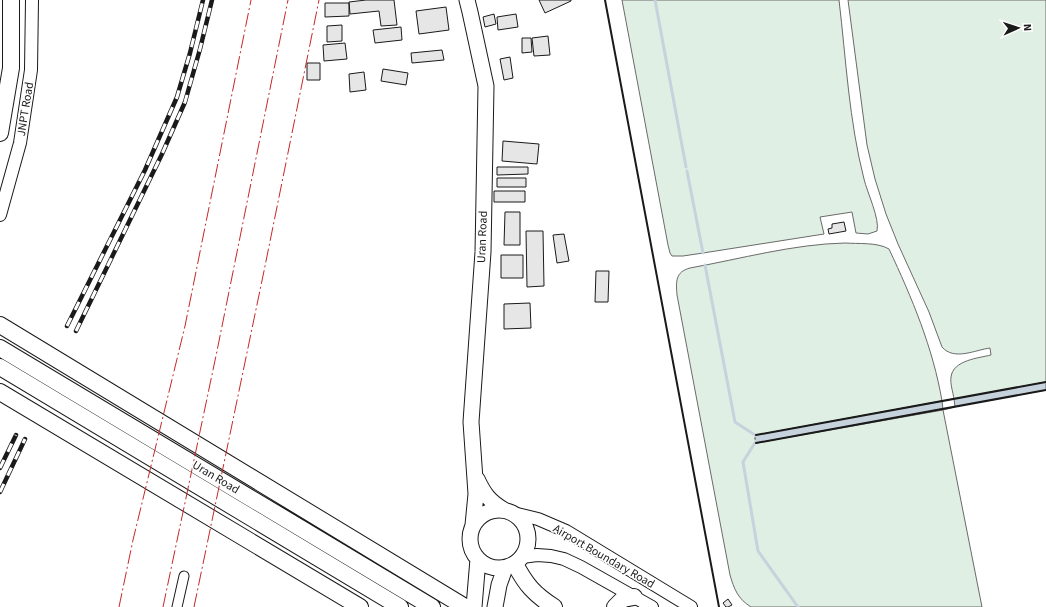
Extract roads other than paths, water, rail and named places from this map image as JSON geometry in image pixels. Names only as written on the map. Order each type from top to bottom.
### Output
[{"type":"highway","name":"JNPT Road","points":[[0,133],[11,68],[11,0]]},
{"type":"highway","points":[[0,325],[465,607]]},
{"type":"highway","name":"Uran Road","points":[[0,348],[432,607]]},
{"type":"highway","name":"Uran Road","points":[[0,367],[400,607]]},
{"type":"highway","points":[[0,392],[360,607]]},
{"type":"highway","points":[[514,563],[524,582],[535,593],[554,607]]},
{"type":"highway","points":[[615,607],[623,599],[634,597]]},
{"type":"main road","name":"Uran Road","points":[[466,0],[486,86],[482,252],[471,422],[476,494],[473,525]]},
{"type":"main road","name":"Uran Road","points":[[475,476],[484,493],[493,503],[508,511]]},
{"type":"main road","points":[[495,607],[499,585],[514,563],[527,548],[528,537],[526,528],[521,519],[508,511],[495,510],[486,512],[478,518],[473,525],[470,534],[470,543],[473,552],[478,559],[486,565],[495,568],[514,563]]},
{"type":"main road","points":[[474,607],[478,559]]},
{"type":"street","name":"JNPT Road","points":[[0,215],[20,143],[31,70],[32,0]]},
{"type":"street","name":"Airport Boundary Road","points":[[508,511],[538,519],[566,531],[691,607]]},
{"type":"street","name":"Airport Boundary Road","points":[[514,563],[537,555],[564,559],[652,607]]},
{"type":"street","points":[[177,607],[184,576]]},
{"type":"waterway","points":[[655,0],[686,167]]},
{"type":"waterway","points":[[687,171],[703,253]]},
{"type":"waterway","points":[[705,265],[735,422],[758,437]]},
{"type":"waterway","points":[[758,440],[743,462],[758,551],[798,607]]},
{"type":"railway","points":[[67,326],[145,170],[177,97],[203,0]]},
{"type":"railway","points":[[76,331],[162,154],[185,102],[212,0]]},
{"type":"railway","points":[[0,468],[16,435]]},
{"type":"railway","points":[[0,492],[25,439]]}]
